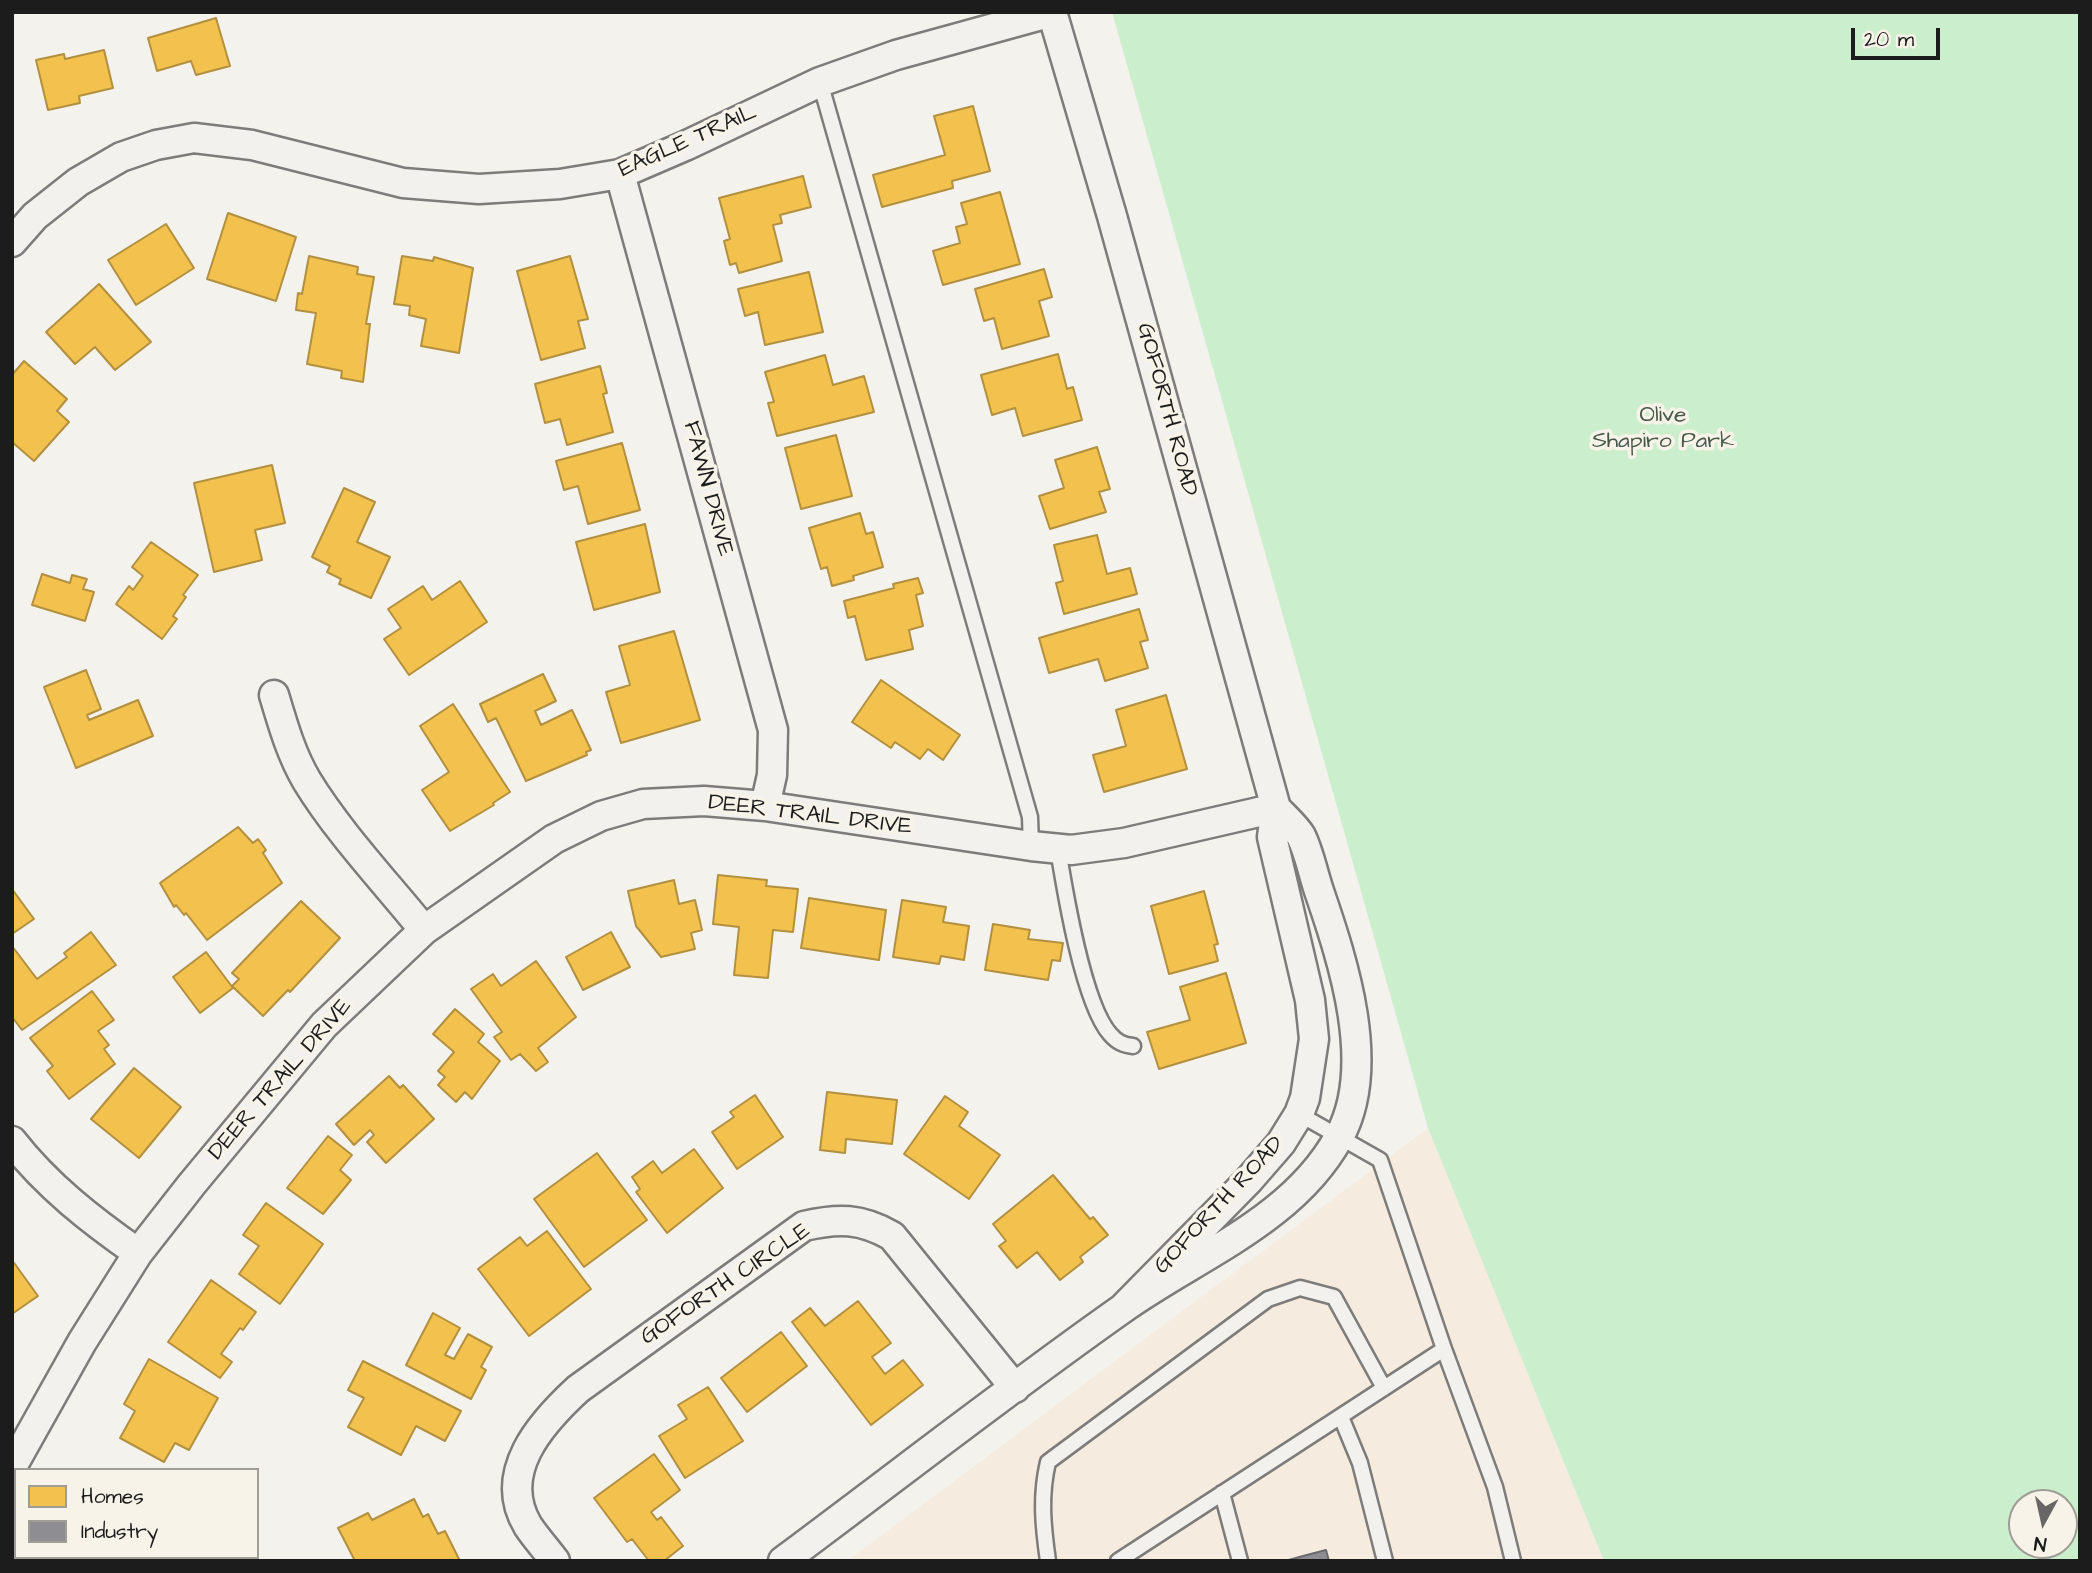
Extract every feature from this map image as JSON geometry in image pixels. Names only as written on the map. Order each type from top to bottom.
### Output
[{"type":"street","name":"EAGLE TRAIL","points":[[12,242],[35,216],[78,183],[121,157],[156,145],[194,138],[252,145],[403,183],[479,190],[560,184],[620,174],[820,82],[896,55],[1052,12]]},
{"type":"street","name":"GOFORTH ROAD","points":[[1052,12],[1112,216],[1276,808],[1272,837],[1310,1000],[1314,1039],[1305,1098],[1299,1114],[1281,1143],[1248,1181],[1124,1307]]},
{"type":"street","name":"FAWN DRIVE","points":[[620,174],[773,730],[772,775],[765,806]]},
{"type":"street","points":[[274,695],[289,744],[307,781],[347,836],[424,930]]},
{"type":"street","name":"DEER TRAIL DRIVE","points":[[12,1467],[82,1342],[138,1253],[324,1025],[424,930],[554,839],[601,816],[643,804],[704,801],[765,806],[1071,849],[1124,843],[1276,808]]},
{"type":"street","name":"GOFORTH ROAD","points":[[783,1561],[1124,1307],[1248,1230],[1312,1177],[1340,1136],[1350,1111],[1355,1074],[1356,1030],[1335,937],[1300,835],[1276,808]]},
{"type":"street","points":[[12,1141],[31,1165],[69,1201],[138,1253]]},
{"type":"street","name":"GOFORTH CIRCLE","points":[[555,1561],[527,1524],[517,1493],[522,1460],[531,1441],[548,1417],[578,1389],[804,1226],[832,1220],[858,1222],[877,1227],[892,1236],[1014,1388]]},
{"type":"lane","points":[[820,82],[1030,817],[1066,897],[1094,1002],[1109,1033],[1122,1045],[1133,1046]]},
{"type":"lane","points":[[1299,1114],[1380,1160],[1444,1349],[1495,1487],[1513,1561]]},
{"type":"lane","points":[[1048,1561],[1042,1519],[1043,1485],[1048,1462],[1268,1299],[1300,1289],[1335,1297],[1384,1388]]},
{"type":"lane","points":[[1118,1561],[1444,1349]]},
{"type":"lane","points":[[1341,1417],[1360,1463],[1385,1561]]},
{"type":"lane","points":[[1222,1493],[1240,1561]]},
{"type":"shaded area","points":[[1428,1128],[1604,1561],[847,1561]]},
{"type":"green space","name":"Olive Shapiro Park","points":[[1112,12],[2080,12],[2080,1561],[1604,1561],[1428,1128]]},
{"type":"building: Homes","points":[[216,18],[230,66],[196,75],[191,61],[157,71],[148,38]]},
{"type":"building: Homes","points":[[104,50],[113,88],[79,96],[80,103],[48,110],[36,60],[64,54],[65,59]]},
{"type":"building: Homes","points":[[973,106],[990,171],[952,181],[953,188],[882,207],[873,175],[945,155],[934,116]]},
{"type":"building: Homes","points":[[803,176],[811,207],[780,215],[782,223],[773,225],[782,261],[739,273],[736,263],[730,265],[724,241],[730,239],[719,198]]},
{"type":"building: Homes","points":[[1000,192],[1020,264],[943,285],[933,251],[960,243],[956,227],[967,224],[961,203]]},
{"type":"building: Homes","points":[[228,213],[296,237],[276,301],[207,279]]},
{"type":"building: Homes","points":[[166,224],[194,268],[136,305],[108,260]]},
{"type":"building: Homes","points":[[309,256],[358,267],[357,274],[374,277],[366,324],[370,324],[363,382],[341,378],[342,371],[307,364],[316,313],[296,310]]},
{"type":"building: Homes","points":[[402,256],[433,261],[434,257],[473,268],[459,353],[421,346],[426,319],[409,315],[410,306],[394,304]]},
{"type":"building: Homes","points":[[570,256],[588,319],[578,321],[585,348],[541,360],[517,271]]},
{"type":"building: Homes","points":[[1044,269],[1052,297],[1039,301],[1049,336],[1002,349],[994,318],[984,321],[975,289]]},
{"type":"building: Homes","points":[[809,272],[823,332],[765,345],[758,312],[745,316],[738,289]]},
{"type":"building: Homes","points":[[99,284],[151,342],[115,370],[95,347],[75,364],[46,332]]},
{"type":"building: Homes","points":[[1058,354],[1067,389],[1073,387],[1082,420],[1023,436],[1015,408],[992,415],[981,375]]},
{"type":"building: Homes","points":[[825,355],[833,385],[864,376],[874,412],[777,436],[768,403],[774,402],[765,372]]},
{"type":"building: Homes","points":[[24,361],[67,399],[57,411],[69,422],[34,461],[12,442],[12,375]]},
{"type":"building: Homes","points":[[600,366],[607,393],[603,394],[613,432],[567,445],[560,419],[545,423],[535,384]]},
{"type":"building: Homes","points":[[836,435],[852,496],[801,509],[785,448]]},
{"type":"building: Homes","points":[[622,443],[640,510],[588,524],[578,486],[564,490],[556,461]]},
{"type":"building: Homes","points":[[1097,447],[1110,489],[1099,492],[1106,512],[1050,529],[1039,496],[1064,488],[1055,460]]},
{"type":"building: Homes","points":[[272,465],[285,523],[255,530],[262,560],[214,572],[194,483]]},
{"type":"building: Homes","points":[[344,488],[375,502],[357,542],[390,557],[371,598],[339,584],[341,579],[327,572],[330,566],[312,557]]},
{"type":"building: Homes","points":[[860,513],[866,534],[873,532],[883,567],[832,586],[827,567],[821,569],[809,528]]},
{"type":"building: Homes","points":[[645,524],[660,592],[594,610],[576,542]]},
{"type":"building: Homes","points":[[1097,535],[1107,574],[1130,568],[1137,594],[1064,614],[1056,583],[1063,581],[1054,545]]},
{"type":"building: Homes","points":[[151,542],[198,575],[183,595],[186,597],[173,616],[177,619],[162,639],[116,604],[129,586],[133,590],[143,576],[132,567]]},
{"type":"building: Homes","points":[[42,574],[70,583],[72,575],[87,579],[83,589],[94,592],[85,621],[32,605]]},
{"type":"building: Homes","points":[[918,578],[923,593],[916,595],[923,626],[909,630],[913,649],[866,660],[855,616],[848,618],[844,601],[894,588],[893,584]]},
{"type":"building: Homes","points":[[460,581],[487,622],[409,675],[384,639],[401,628],[388,609],[423,586],[432,600]]},
{"type":"building: Homes","points":[[1139,609],[1148,640],[1140,642],[1148,668],[1105,681],[1098,659],[1049,673],[1039,638]]},
{"type":"building: Homes","points":[[674,631],[700,720],[621,743],[606,692],[630,685],[619,646]]},
{"type":"building: Homes","points":[[86,670],[101,709],[87,715],[89,720],[138,700],[153,736],[76,768],[44,687]]},
{"type":"building: Homes","points":[[543,674],[556,701],[535,711],[541,725],[572,710],[591,750],[586,752],[587,755],[526,781],[496,718],[488,722],[480,704]]},
{"type":"building: Homes","points":[[881,680],[960,735],[943,760],[928,749],[920,759],[895,742],[891,748],[852,722]]},
{"type":"building: Homes","points":[[1166,695],[1187,769],[1104,792],[1093,755],[1126,746],[1116,710]]},
{"type":"building: Homes","points":[[453,704],[510,792],[493,803],[494,805],[450,831],[422,790],[449,772],[420,726]]},
{"type":"building: Homes","points":[[238,827],[253,843],[258,839],[266,850],[263,853],[282,883],[207,940],[186,913],[184,915],[176,905],[174,907],[160,883]]},
{"type":"building: Homes","points":[[718,875],[767,880],[766,886],[798,889],[793,932],[773,930],[768,978],[734,975],[739,927],[713,924]]},
{"type":"building: Homes","points":[[674,880],[679,904],[695,900],[702,930],[691,933],[695,949],[661,957],[636,926],[628,891]]},
{"type":"building: Homes","points":[[12,889],[34,919],[12,934]]},
{"type":"building: Homes","points":[[1204,891],[1218,944],[1214,945],[1218,961],[1169,974],[1151,906]]},
{"type":"building: Homes","points":[[809,898],[886,910],[879,960],[801,948]]},
{"type":"building: Homes","points":[[902,900],[946,907],[943,922],[969,926],[964,960],[941,956],[939,964],[893,957]]},
{"type":"building: Homes","points":[[301,901],[340,938],[290,992],[288,990],[263,1016],[232,986],[239,979],[232,973]]},
{"type":"building: Homes","points":[[993,924],[1030,930],[1028,939],[1063,943],[1060,961],[1052,960],[1048,980],[985,970]]},
{"type":"building: Homes","points":[[91,932],[116,965],[22,1030],[12,1017],[12,946],[37,979],[67,957],[64,953]]},
{"type":"building: Homes","points":[[611,932],[630,967],[583,990],[566,957]]},
{"type":"building: Homes","points":[[206,952],[233,988],[200,1013],[173,977]]},
{"type":"building: Homes","points":[[536,961],[576,1017],[538,1048],[548,1062],[536,1071],[520,1054],[511,1060],[494,1037],[502,1032],[471,989],[493,974],[501,986]]},
{"type":"building: Homes","points":[[1226,973],[1246,1043],[1159,1069],[1147,1032],[1190,1020],[1180,987]]},
{"type":"building: Homes","points":[[92,991],[114,1020],[98,1031],[109,1045],[104,1049],[115,1064],[69,1099],[47,1071],[53,1066],[30,1038]]},
{"type":"building: Homes","points":[[455,1009],[484,1034],[478,1042],[500,1061],[472,1099],[465,1092],[456,1102],[438,1085],[445,1077],[438,1071],[454,1052],[433,1034]]},
{"type":"building: Homes","points":[[134,1068],[181,1107],[139,1158],[91,1119]]},
{"type":"building: Homes","points":[[389,1076],[400,1088],[403,1085],[434,1119],[386,1163],[367,1142],[374,1135],[370,1130],[354,1145],[336,1124]]},
{"type":"building: Homes","points":[[827,1092],[897,1100],[892,1144],[846,1139],[845,1153],[820,1150]]},
{"type":"building: Homes","points":[[755,1095],[783,1137],[737,1169],[712,1132],[734,1117],[730,1112]]},
{"type":"building: Homes","points":[[945,1096],[968,1112],[959,1126],[1000,1155],[969,1199],[904,1154]]},
{"type":"building: Homes","points":[[328,1136],[352,1155],[340,1170],[351,1180],[323,1214],[287,1188]]},
{"type":"building: Homes","points":[[694,1149],[723,1188],[667,1233],[636,1192],[640,1189],[632,1177],[653,1161],[662,1173]]},
{"type":"building: Homes","points":[[597,1153],[647,1220],[584,1267],[534,1199]]},
{"type":"building: Homes","points":[[1053,1175],[1090,1219],[1093,1217],[1108,1235],[1080,1257],[1083,1262],[1060,1280],[1037,1252],[1017,1268],[999,1246],[1006,1241],[993,1224]]},
{"type":"building: Homes","points":[[266,1203],[323,1244],[280,1304],[239,1274],[259,1246],[243,1235]]},
{"type":"building: Homes","points":[[547,1231],[591,1289],[529,1336],[478,1269],[520,1237],[527,1246]]},
{"type":"building: Homes","points":[[12,1260],[38,1296],[12,1314]]},
{"type":"building: Homes","points":[[211,1280],[256,1312],[221,1354],[232,1362],[220,1378],[168,1342]]},
{"type":"building: Homes","points":[[858,1301],[891,1343],[872,1357],[885,1374],[903,1360],[923,1385],[871,1425],[792,1322],[810,1308],[825,1326]]},
{"type":"building: Homes","points":[[433,1313],[460,1328],[445,1355],[454,1359],[468,1334],[492,1347],[481,1367],[486,1370],[471,1399],[406,1365]]},
{"type":"building: Homes","points":[[781,1332],[807,1366],[747,1412],[721,1378]]},
{"type":"building: Homes","points":[[149,1359],[218,1398],[189,1450],[175,1443],[164,1462],[120,1438],[135,1411],[124,1404]]},
{"type":"building: Homes","points":[[363,1361],[461,1411],[445,1441],[416,1426],[401,1455],[348,1427],[364,1398],[348,1390]]},
{"type":"building: Homes","points":[[708,1387],[743,1441],[685,1478],[659,1436],[687,1419],[678,1405]]},
{"type":"building: Homes","points":[[654,1454],[680,1490],[651,1512],[657,1520],[661,1517],[683,1546],[664,1561],[649,1561],[632,1539],[627,1542],[594,1498]]},
{"type":"building: Homes","points":[[414,1499],[423,1517],[428,1514],[438,1534],[445,1531],[460,1561],[355,1561],[338,1528],[368,1513],[372,1520]]},
{"type":"building: Homes","points":[[78,1559],[151,1559],[150,1561]]},
{"type":"building: Industry","points":[[1326,1550],[1329,1561],[1285,1561],[1303,1556]]}]
